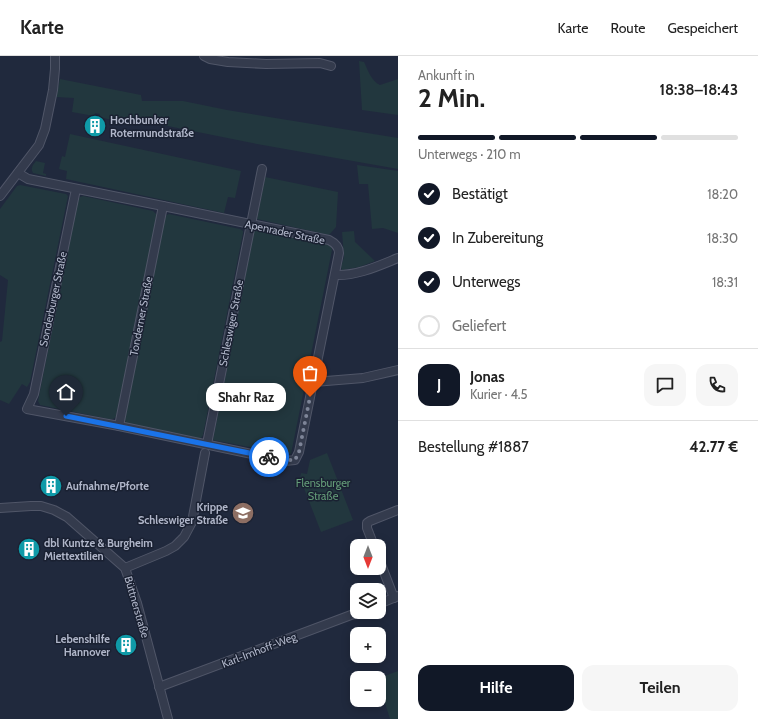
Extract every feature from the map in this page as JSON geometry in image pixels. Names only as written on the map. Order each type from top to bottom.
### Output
[{"type":"street","points":[[0,196],[39,145],[45,129],[53,90],[55,56]]},
{"type":"street","points":[[204,56],[210,59],[228,62],[266,64],[320,63],[331,66]]},
{"type":"street","name":"Schleswiger Straße","points":[[207,444],[262,169]]},
{"type":"street","name":"Apenrader Straße","points":[[18,173],[28,179],[329,240],[334,242],[339,249],[314,382],[299,452],[295,460],[285,460],[207,444]]},
{"type":"street","name":"Sonderburger Straße","points":[[76,188],[34,394],[27,409],[119,426]]},
{"type":"street","name":"Tonderner Straße","points":[[119,426],[163,206]]},
{"type":"street","points":[[335,275],[345,275],[370,269],[398,258]]},
{"type":"street","points":[[314,382],[363,378],[398,370]]},
{"type":"street","points":[[119,426],[207,444]]},
{"type":"street","points":[[125,568],[166,551],[175,546],[184,537],[192,522],[205,453]]},
{"type":"street","name":"Büttnerstraße","points":[[0,508],[41,506],[54,510],[67,517],[125,568],[137,603],[168,719]]},
{"type":"street","points":[[371,539],[367,528],[367,523],[398,510]]},
{"type":"street","points":[[386,575],[396,597],[386,601]]},
{"type":"street","name":"Karl-Imhoff-Weg","points":[[159,687],[350,615]]},
{"type":"green space","points":[[359,61],[364,62],[372,78],[380,85],[398,79],[398,115],[362,110]]},
{"type":"green space","points":[[60,79],[141,95],[142,101],[183,101],[227,110],[398,138],[398,169],[257,144],[123,117],[121,122],[99,117],[100,114],[95,113],[94,116],[72,112],[74,98],[56,97]]},
{"type":"green space","points":[[70,134],[241,171],[235,198],[228,197],[224,213],[66,179],[67,171],[59,169],[62,156],[65,157]]},
{"type":"green space","points":[[36,161],[45,163],[43,173],[46,174],[46,176],[33,173],[32,168]]},
{"type":"green space","points":[[357,165],[398,171],[398,233],[383,228],[372,229],[368,184],[359,184]]},
{"type":"green space","points":[[265,177],[338,192],[336,227],[329,235],[257,219]]},
{"type":"green space","points":[[20,185],[66,194],[68,196],[30,382],[27,387],[22,384],[9,404],[0,400],[0,342],[2,341],[8,280],[0,275],[0,209],[17,186]]},
{"type":"green space","points":[[83,196],[153,211],[157,215],[116,417],[113,419],[40,405],[38,401],[78,200]]},
{"type":"green space","points":[[169,214],[240,229],[243,231],[203,435],[201,438],[126,423],[124,418],[165,216]]},
{"type":"green space","points":[[256,231],[328,245],[331,246],[332,250],[291,454],[213,440],[254,232]]},
{"type":"green space","points":[[354,231],[355,242],[375,261],[359,267],[342,270],[341,267],[344,257],[342,232]]},
{"type":"green space","name":"Flensburger Straße","points":[[327,453],[353,520],[321,532],[300,478],[301,473],[307,474],[310,460]]},
{"type":"green space","points":[[398,671],[398,719],[390,719],[386,706],[386,675]]},
{"type":"way so far","points":[[269,457],[295,460],[299,452],[310,397]]},
{"type":"place","name":"Hochbunker Rotermundstraße","points":[[95,126]]},
{"type":"place","name":"Shahr Raz","points":[[310,397]]},
{"type":"place","name":"Aufnahme/Pforte","points":[[51,486]]},
{"type":"place","name":"Krippe Schleswiger Straße","points":[[243,513]]},
{"type":"place","name":"dbl Kuntze & Burgheim Miettextilien","points":[[29,549]]},
{"type":"place","name":"Lebenshilfe Hannover","points":[[126,645]]},
{"type":"route","points":[[66,416],[269,457]]}]
